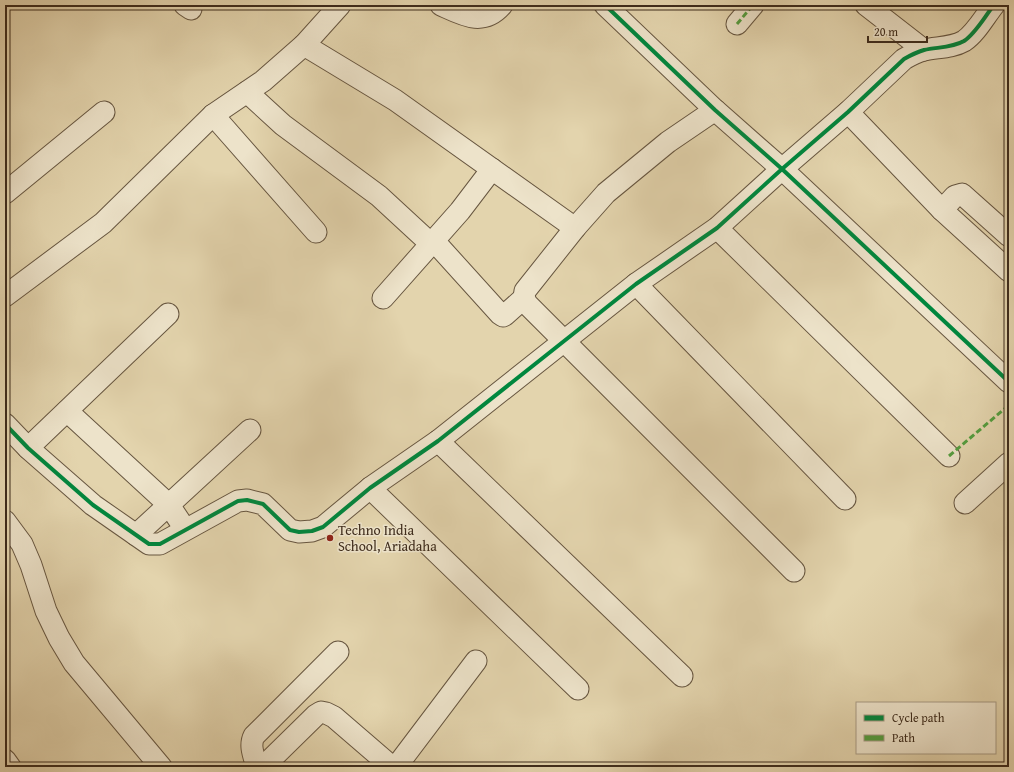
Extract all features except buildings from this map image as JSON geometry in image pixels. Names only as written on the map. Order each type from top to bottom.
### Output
[{"type":"street","points":[[5,296],[103,223],[213,116],[263,81],[304,45],[340,5]]},
{"type":"street","points":[[441,5],[471,17],[481,18],[491,14],[502,5]]},
{"type":"street","points":[[605,5],[715,110],[782,169],[1009,382]]},
{"type":"street","points":[[737,24],[753,5]]},
{"type":"street","points":[[866,5],[924,50]]},
{"type":"street","points":[[5,424],[28,448],[93,505],[145,542],[154,545],[160,544],[238,501],[248,500],[263,504],[290,530],[299,532],[312,531],[323,527],[370,488],[438,441],[636,284],[717,228],[848,112],[904,59],[912,54],[924,50],[948,46],[964,40],[977,27],[994,5]]},
{"type":"street","points":[[304,45],[395,100],[575,228]]},
{"type":"street","points":[[247,92],[283,125],[379,196],[433,242],[500,314],[503,316],[505,315],[524,298]]},
{"type":"street","points":[[715,110],[668,142],[606,193],[575,228],[525,291],[524,298],[527,304],[794,571]]},
{"type":"street","points":[[5,193],[104,112]]},
{"type":"street","points":[[848,112],[942,210],[1009,271]]},
{"type":"street","points":[[213,116],[316,232]]},
{"type":"street","points":[[383,298],[460,211],[492,169]]},
{"type":"street","points":[[942,210],[955,196],[962,194],[1009,236]]},
{"type":"street","points":[[717,228],[949,456]]},
{"type":"street","points":[[636,284],[845,499]]},
{"type":"street","points":[[28,448],[168,314]]},
{"type":"street","points":[[67,411],[169,505],[185,529]]},
{"type":"street","points":[[136,535],[250,430]]},
{"type":"street","points":[[438,441],[682,676]]},
{"type":"street","points":[[965,503],[1009,463]]},
{"type":"street","points":[[370,488],[578,689]]},
{"type":"street","points":[[5,521],[22,544],[31,565],[46,611],[59,638],[74,663],[161,767]]},
{"type":"street","points":[[257,767],[251,746],[254,736],[338,652]]},
{"type":"street","points":[[396,767],[476,661]]},
{"type":"street","points":[[264,767],[316,715],[321,712],[334,717],[392,767]]},
{"type":"street","points":[[5,760],[10,767]]},
{"type":"marked path","points":[[737,24],[753,5]]},
{"type":"marked path","points":[[949,456],[1009,405]]},
{"type":"cycle path","points":[[605,5],[715,110],[782,169],[1009,382]]},
{"type":"cycle path","points":[[5,424],[28,448],[93,505],[149,544],[160,544],[238,501],[247,500],[263,504],[290,530],[299,532],[312,531],[323,527],[370,488],[438,441],[636,284],[717,228],[848,112],[904,59],[924,50],[949,46],[964,41],[976,29],[994,5]]},
{"type":"place","name":"Techno India School, Ariadaha","points":[[330,538]]}]
